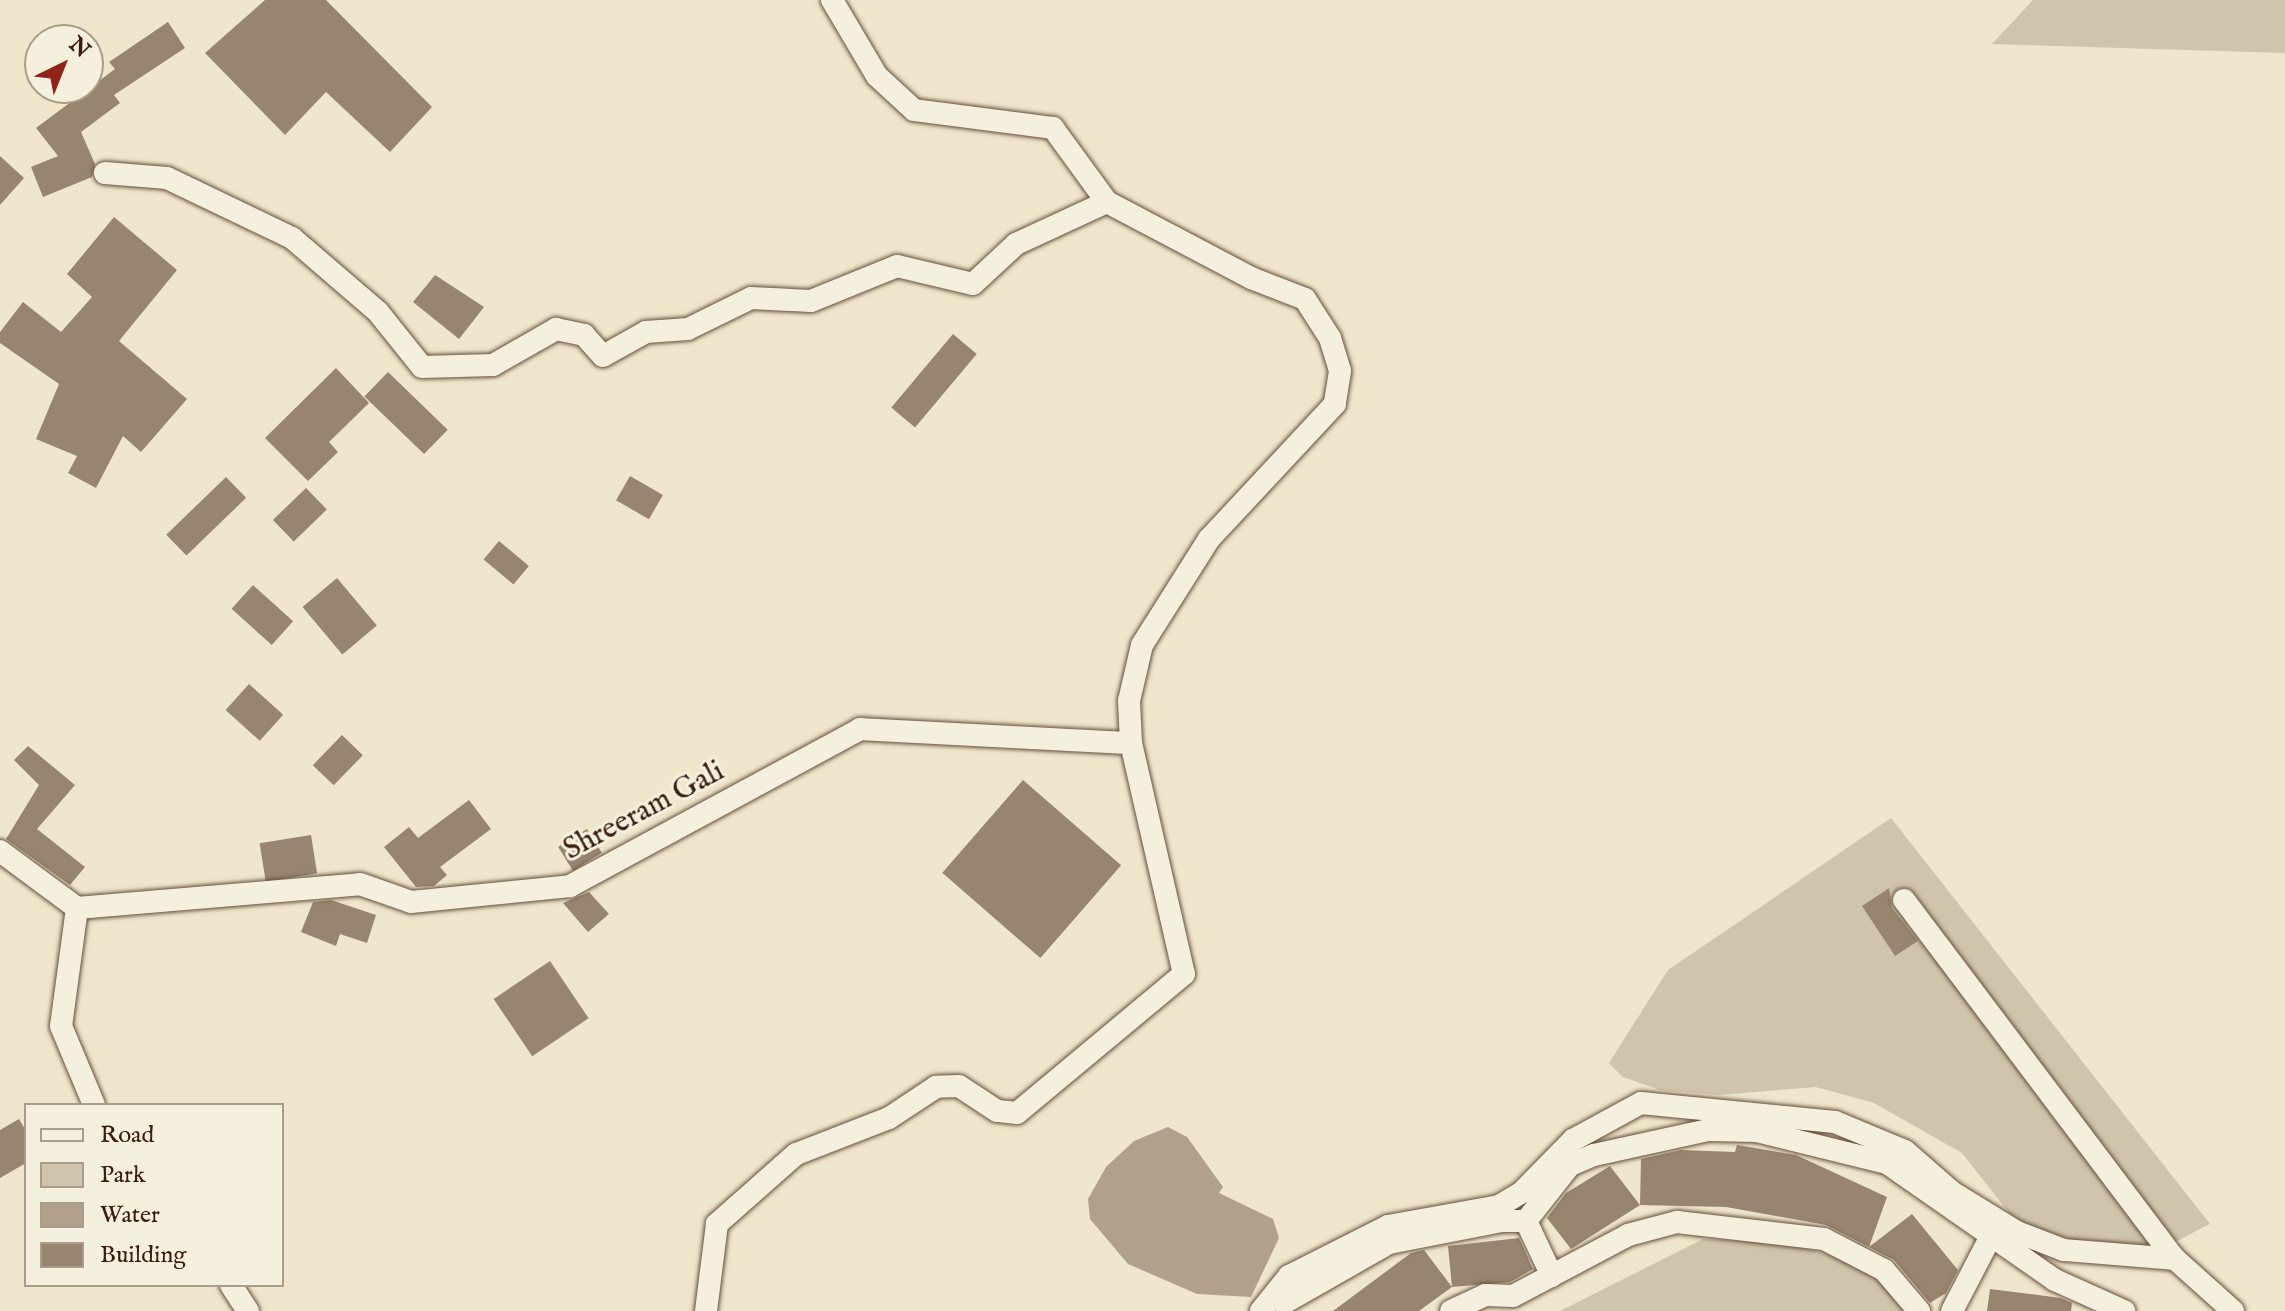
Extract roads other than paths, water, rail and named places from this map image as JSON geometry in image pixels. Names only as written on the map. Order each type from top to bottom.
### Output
[{"type":"street","points":[[706,1311],[717,1224],[796,1154],[889,1118],[936,1087],[959,1086],[997,1111],[1017,1113],[1184,974],[1131,743],[1129,701],[1142,645],[1209,539],[1335,404],[1340,371],[1305,299],[1251,278],[1107,202],[1053,128],[914,110],[877,76],[832,0]]},
{"type":"street","points":[[105,173],[167,178],[292,238],[378,312],[422,367],[460,370],[493,365],[556,329],[584,335],[603,356],[646,332],[688,329],[751,298],[811,301],[897,266],[973,284],[1016,244],[1107,202]]},
{"type":"street","name":"Shreeram Gali","points":[[77,908],[360,884],[411,902],[570,886],[860,729],[1131,743]]},
{"type":"street","points":[[0,851],[77,908],[61,1026],[93,1103]]},
{"type":"street","points":[[1904,900],[2175,1259],[2233,1311]]},
{"type":"street","points":[[1261,1311],[1289,1276],[1388,1226],[1499,1206],[1522,1192],[1573,1140],[1641,1103],[1835,1122],[1905,1151],[1952,1192],[2017,1232],[2064,1250],[2175,1259]]},
{"type":"street","points":[[1284,1303],[1406,1237],[1526,1221],[1570,1165],[1594,1155],[1709,1130],[1757,1131],[1887,1163],[2055,1280],[2124,1311]]},
{"type":"street","points":[[1526,1221],[1552,1276]]},
{"type":"street","points":[[1451,1311],[1513,1296],[1647,1227],[1728,1225],[1824,1239],[1884,1270],[1919,1311]]},
{"type":"street","points":[[1952,1311],[1992,1234]]},
{"type":"street","points":[[232,1287],[248,1311]]},
{"type":"water","points":[[1168,1127],[1187,1137],[1223,1187],[1219,1193],[1273,1219],[1279,1238],[1251,1297],[1197,1294],[1128,1264],[1090,1219],[1088,1199],[1106,1167],[1134,1141]]}]
